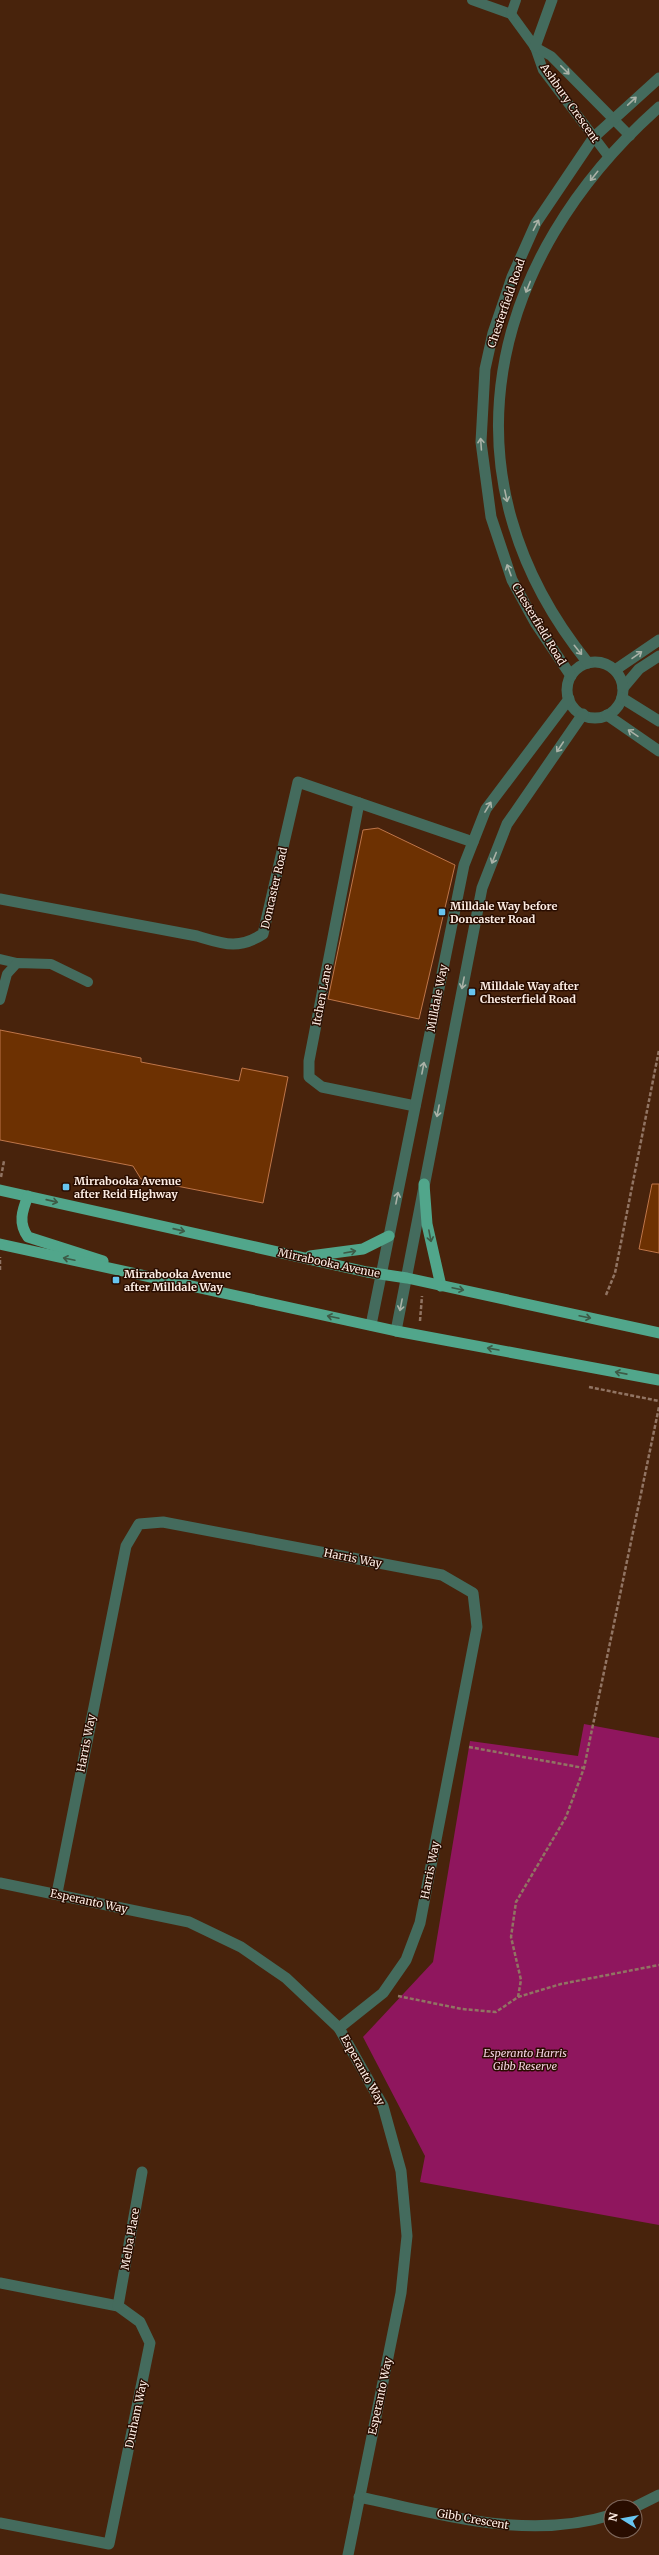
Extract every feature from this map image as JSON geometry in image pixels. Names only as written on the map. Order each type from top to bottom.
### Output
[{"type":"main road","points":[[424,1184],[427,1224],[441,1286]]},
{"type":"main road","name":"Mirrabooka Avenue","points":[[0,1190],[298,1257],[381,1275],[407,1278],[659,1333]]},
{"type":"main road","points":[[28,1196],[21,1220],[23,1230],[28,1237],[37,1242],[89,1256],[139,1275]]},
{"type":"main road","points":[[298,1257],[363,1249],[389,1236]]},
{"type":"main road","points":[[0,1244],[396,1331],[659,1380]]},
{"type":"street","points":[[535,47],[552,0]]},
{"type":"street","name":"Chesterfield Road","points":[[571,676],[536,624],[512,580],[491,517],[485,483],[481,442],[481,402],[485,368],[493,332],[512,277],[536,223],[594,137],[659,78]]},
{"type":"street","name":"Chesterfield Road","points":[[588,663],[564,634],[544,601],[520,546],[509,512],[498,445],[500,385],[514,322],[540,259],[572,202],[609,157],[659,107]]},
{"type":"street","points":[[524,250],[540,259]]},
{"type":"street","points":[[501,549],[520,546]]},
{"type":"street","points":[[615,670],[659,640]]},
{"type":"street","points":[[659,656],[639,669],[622,693],[616,708],[607,715],[590,717],[582,714],[574,708],[569,699],[568,687],[571,676],[579,667],[588,663],[598,662],[615,670],[621,678],[622,693],[659,721]]},
{"type":"street","name":"Milldale Way","points":[[371,1325],[464,865],[486,809],[569,699]]},
{"type":"street","name":"Milldale Way","points":[[396,1331],[482,888],[507,824],[582,714]]},
{"type":"street","points":[[607,715],[659,751]]},
{"type":"street","name":"Doncaster Road","points":[[0,899],[197,936],[228,946],[250,943],[263,934],[298,782],[473,842]]},
{"type":"street","name":"Itchen Lane","points":[[359,804],[309,1062],[309,1077],[322,1087],[415,1106]]},
{"type":"street","name":"Harris Way","points":[[57,1893],[126,1546],[139,1524],[163,1522],[442,1575],[473,1593],[477,1627],[420,1923],[406,1960],[383,1993],[339,2028]]},
{"type":"street","name":"Esperanto Way","points":[[0,1883],[57,1893],[189,1922],[241,1947],[286,1978],[339,2028],[383,2106],[401,2171],[407,2236],[401,2293],[348,2555]]},
{"type":"street","name":"Melba Place","points":[[118,2306],[142,2172]]},
{"type":"street","name":"Durham Way","points":[[0,2283],[118,2306],[140,2322],[150,2343],[109,2544],[0,2522]]},
{"type":"street","points":[[643,2503],[659,2495]]},
{"type":"street","name":"Gibb Crescent","points":[[359,2497],[494,2525],[543,2527],[603,2517]]},
{"type":"lane","points":[[472,0],[511,14],[535,47]]},
{"type":"lane","points":[[511,14],[516,0]]},
{"type":"lane","name":"Ashbury Crescent","points":[[535,47],[551,56],[630,136]]},
{"type":"lane","name":"Ashbury Crescent","points":[[535,47],[543,70],[609,157]]},
{"type":"lane","points":[[0,959],[17,963],[51,964],[88,982]]},
{"type":"lane","points":[[0,1000],[7,974],[17,963]]},
{"type":"path","points":[[606,1295],[615,1273],[659,1050]]},
{"type":"path","points":[[0,1180],[4,1161]]},
{"type":"path","points":[[0,1253],[0,1270]]},
{"type":"path","points":[[589,1387],[659,1401]]},
{"type":"path","points":[[518,1997],[521,1980],[511,1937],[516,1902],[566,1817],[584,1768],[659,1406]]},
{"type":"path","points":[[454,1745],[584,1768]]},
{"type":"path","points":[[383,1993],[462,2009],[496,2012],[518,1997],[561,1984],[659,1966]]},
{"type":"green space","name":"Esperanto Harris Gibb Reserve","points":[[584,1724],[659,1738],[659,2225],[420,2182],[425,2156],[363,2037],[433,1962],[470,1741],[578,1756]]},
{"type":"building","points":[[378,828],[455,865],[419,1019],[328,999],[363,830]]},
{"type":"building","points":[[0,1030],[141,1058],[141,1062],[239,1081],[242,1068],[288,1077],[263,1203],[141,1179],[133,1166],[0,1140]]},
{"type":"building","points":[[652,1184],[659,1184],[659,1253],[639,1249]]},
{"type":"place","name":"Milldale Way before Doncaster Road","points":[[442,912]]},
{"type":"place","name":"Milldale Way after Chesterfield Road","points":[[472,992]]},
{"type":"place","name":"Mirrabooka Avenue after Reid Highway","points":[[66,1187]]},
{"type":"place","name":"Mirrabooka Avenue after Milldale Way","points":[[116,1280]]}]
